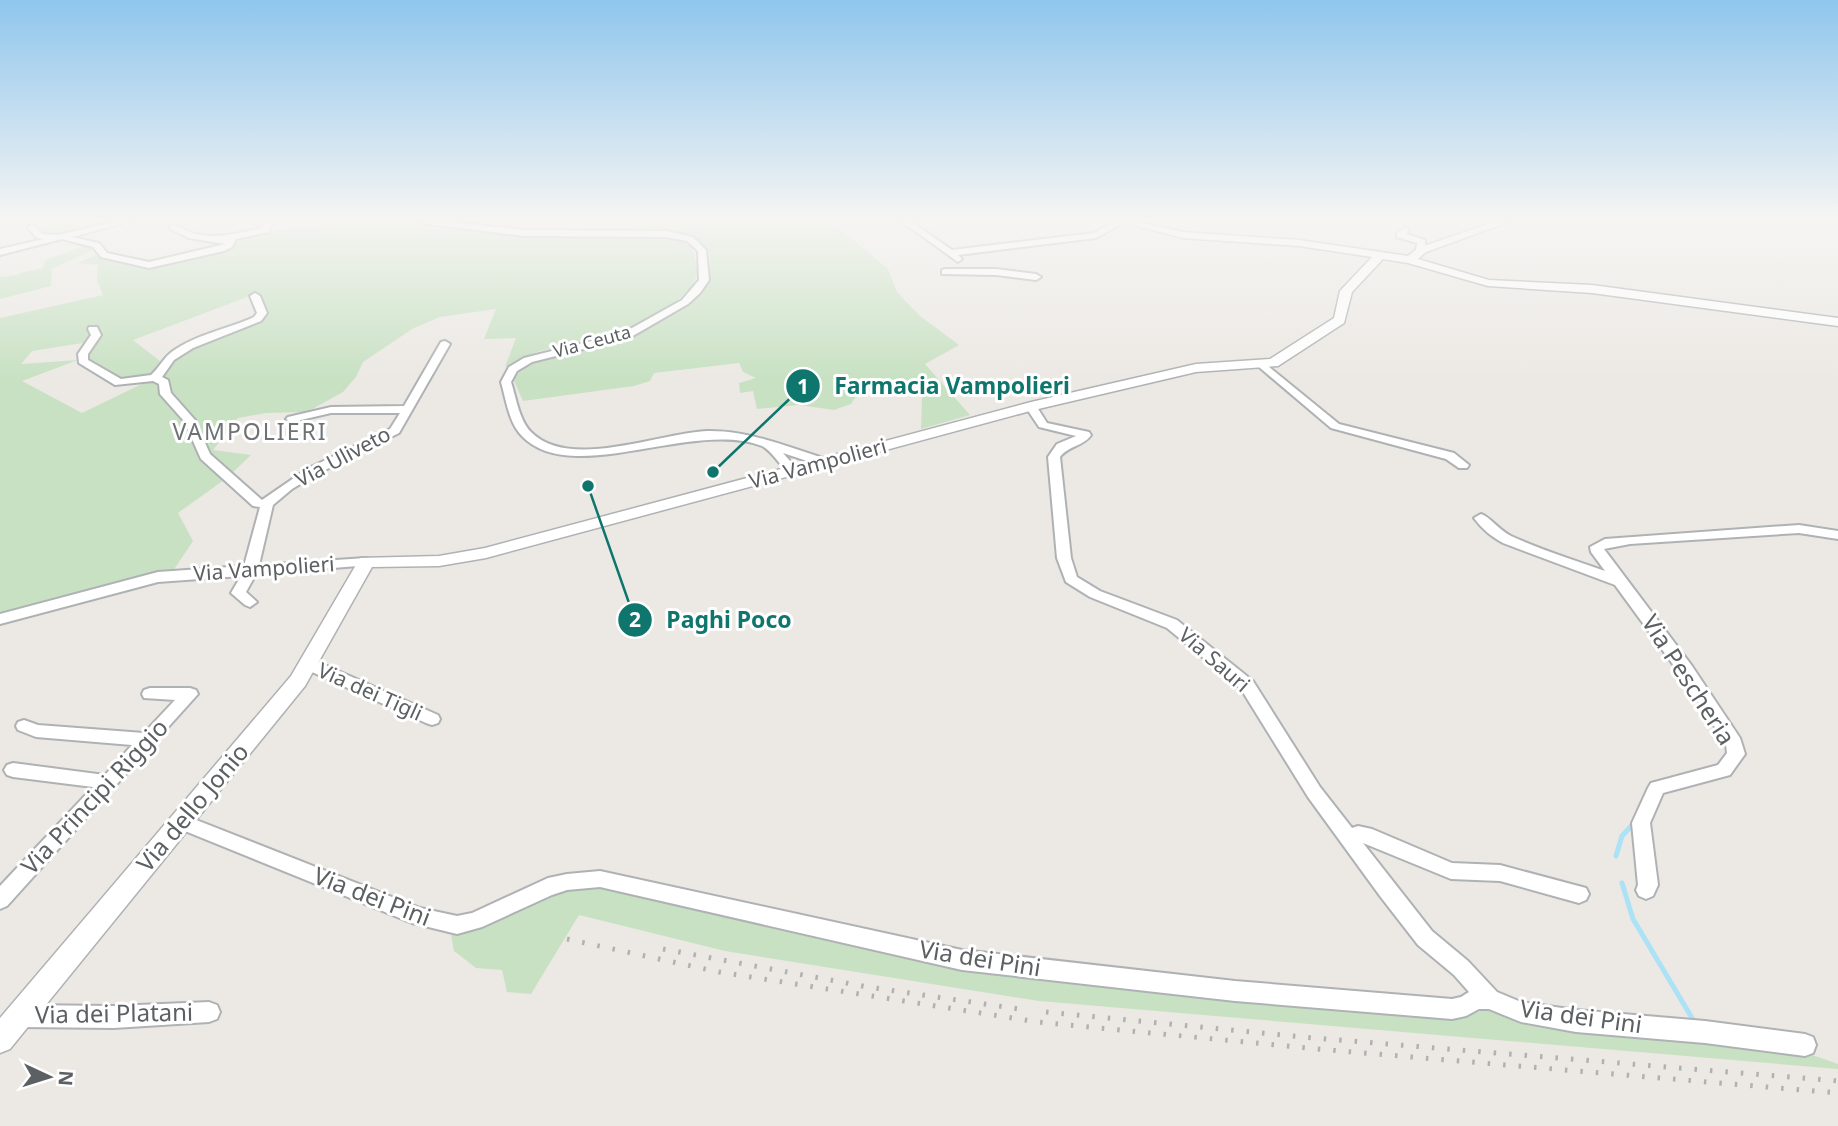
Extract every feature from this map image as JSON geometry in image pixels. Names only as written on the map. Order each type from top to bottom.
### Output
[{"type":"street","name":"Via Ceuta","points":[[704,274],[704,280],[697,292],[685,302],[628,335],[540,355],[513,369],[506,382],[521,428],[542,446],[568,451],[598,451],[702,435],[744,437],[769,445]]},
{"type":"street","points":[[1004,274],[1036,277]]},
{"type":"street","name":"Via Vampolieri","points":[[0,619],[148,579],[366,562],[439,561],[486,553],[1031,406],[1189,369],[1263,365],[1279,359],[1340,320],[1346,291],[1362,274]]},
{"type":"street","points":[[1456,274],[1488,283],[1592,289],[1838,322]]},
{"type":"street","points":[[93,329],[96,335],[83,354],[83,360],[119,383],[154,378],[159,375],[164,362],[183,348],[258,319],[262,313],[255,296]]},
{"type":"street","name":"Via Uliveto","points":[[267,504],[288,486],[311,472],[390,435],[400,426],[445,344]]},
{"type":"street","points":[[1263,365],[1335,426],[1450,456],[1463,465]]},
{"type":"street","points":[[154,378],[164,383],[166,394],[189,420],[205,456],[258,503],[267,504],[250,572],[238,593],[250,602]]},
{"type":"street","name":"Via Sauri","points":[[1031,406],[1043,425],[1085,435],[1084,438],[1061,447],[1054,457],[1063,558],[1071,579],[1095,594],[1172,624],[1236,674],[1256,698],[1314,792],[1425,938],[1461,968],[1489,999]]},
{"type":"street","points":[[292,419],[331,410],[409,409]]},
{"type":"street","points":[[769,445],[822,462]]},
{"type":"street","points":[[769,445],[792,470]]},
{"type":"street","points":[[1481,518],[1493,532],[1508,540],[1622,583]]},
{"type":"street","name":"Via Pescheria","points":[[1646,890],[1648,885],[1641,823],[1657,788],[1684,779],[1717,773],[1732,762],[1736,754],[1734,743],[1686,670],[1598,552],[1597,547],[1605,543],[1630,540],[1799,529],[1838,536]]},
{"type":"street","name":"Via dello Jonio","points":[[0,1039],[298,681],[366,562]]},
{"type":"street","name":"Via dei Tigli","points":[[309,664],[432,719]]},
{"type":"street","name":"Via Principi Riggio","points":[[0,900],[190,694],[150,694]]},
{"type":"street","points":[[24,726],[36,731],[148,740]]},
{"type":"street","points":[[13,770],[108,782]]},
{"type":"street","name":"Via dei Pini","points":[[181,822],[419,917],[457,925],[475,921],[548,887],[600,879],[962,960],[1236,991],[1452,1009],[1466,1006],[1476,999],[1489,999],[1521,1013],[1805,1045]]},
{"type":"street","points":[[1349,838],[1358,834],[1372,836],[1451,871],[1500,873],[1579,894]]},
{"type":"street","name":"Via dei Platani","points":[[19,1016],[114,1017],[209,1012]]},
{"type":"green space","points":[[52,274],[51,286],[0,299],[0,277]]},
{"type":"green space","points":[[97,274],[696,274],[693,285],[687,292],[645,320],[602,337],[540,351],[505,367],[516,338],[484,339],[496,309],[440,317],[412,329],[363,362],[356,377],[343,392],[307,412],[266,413],[238,418],[213,450],[251,455],[229,476],[207,454],[169,393],[163,375],[174,357],[210,339],[264,319],[268,314],[258,293],[133,340],[160,361],[155,374],[123,382],[85,359],[101,334],[99,330],[88,326],[86,329],[94,335],[89,342],[32,351],[21,364],[78,360],[22,381],[82,413],[148,381],[161,383],[187,422],[203,458],[224,480],[178,513],[193,541],[173,571],[126,580],[0,614],[0,318],[103,295]]},
{"type":"green space","points":[[710,274],[890,274],[897,292],[920,316],[959,345],[925,364],[970,415],[921,429],[922,398],[929,389],[883,382],[858,393],[851,404],[834,410],[799,405],[757,409],[753,391],[740,393],[739,383],[756,378],[743,372],[739,363],[654,373],[650,381],[634,386],[523,401],[514,381],[520,371],[544,358],[631,337],[690,303],[702,293]]},
{"type":"green space","points":[[599,886],[919,960],[1467,1016],[1492,1007],[1790,1047],[1838,1064],[1838,1069],[1039,1001],[725,951],[579,915],[531,994],[507,992],[502,970],[476,968],[454,951],[451,935],[470,931],[557,891]]},
{"type":"waterway","points":[[1616,856],[1622,836],[1634,823]]},
{"type":"waterway","points":[[1622,883],[1633,919],[1695,1023]]},
{"type":"railway","points":[[567,939],[719,972],[1038,1022],[1317,1049],[1838,1093]]},
{"type":"railway","points":[[663,949],[868,987],[1019,1009]]},
{"type":"railway","points":[[1046,1012],[1314,1038],[1838,1081]]},
{"type":"place","name":"Farmacia Vampolieri","points":[[713,472]]},
{"type":"place","name":"Paghi Poco","points":[[588,486]]},
{"type":"district","name":"VAMPOLIERI","points":[[250,432]]}]
